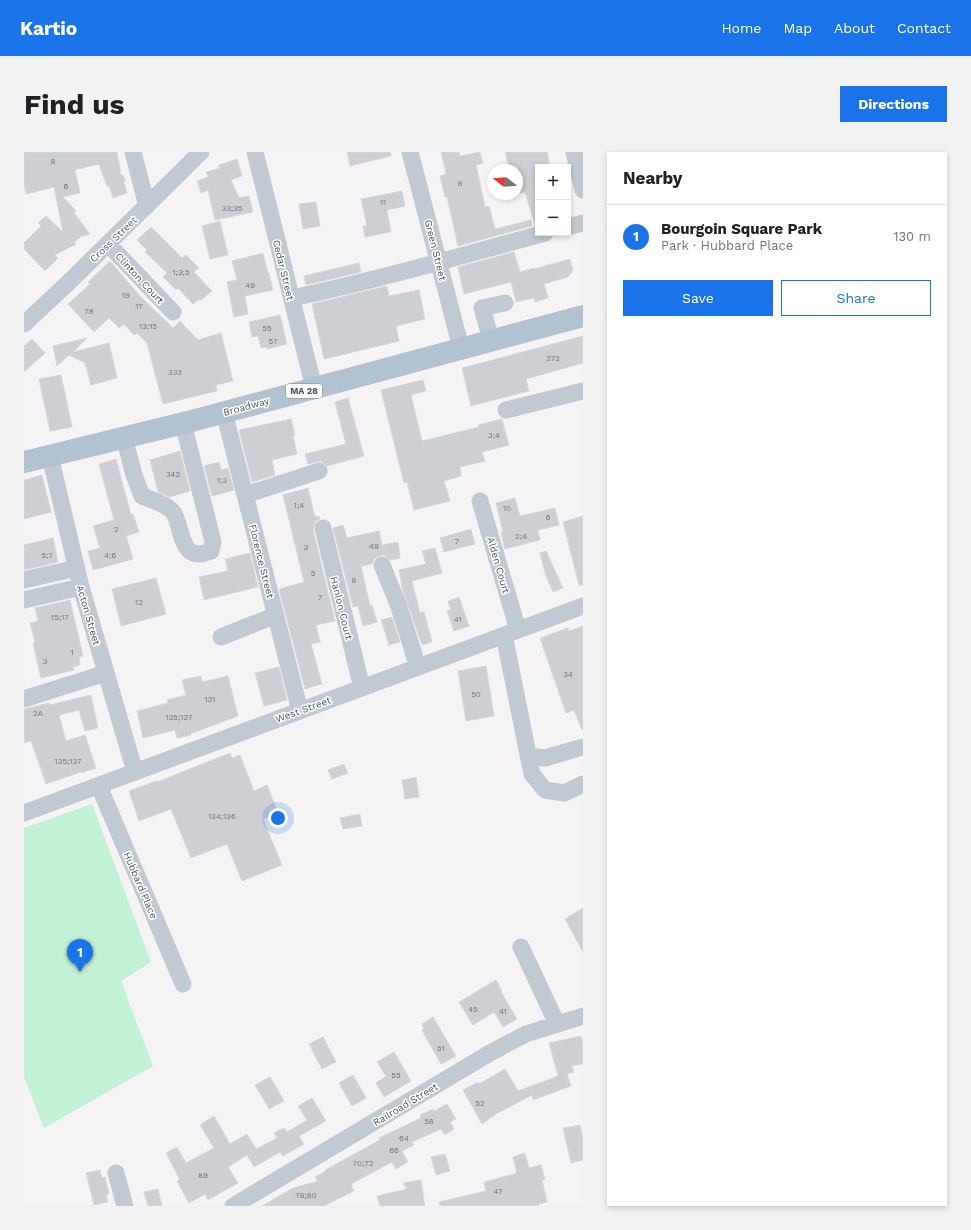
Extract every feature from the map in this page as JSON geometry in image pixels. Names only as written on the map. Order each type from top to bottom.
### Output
[{"type":"main road","name":"Broadway","points":[[24,462],[183,423],[583,316]]},
{"type":"street","points":[[133,152],[147,206]]},
{"type":"street","name":"Cross Street","points":[[24,324],[201,152]]},
{"type":"street","name":"Cedar Street","points":[[255,152],[314,388]]},
{"type":"street","name":"Green Street","points":[[410,152],[461,348]]},
{"type":"street","points":[[574,152],[583,190]]},
{"type":"street","points":[[571,226],[583,223]]},
{"type":"street","points":[[292,298],[439,262],[535,236]]},
{"type":"street","name":"Clinton Court","points":[[108,244],[173,312]]},
{"type":"street","points":[[491,340],[482,308],[505,303]]},
{"type":"street","points":[[506,410],[583,391]]},
{"type":"street","name":"Florence Street","points":[[224,412],[300,711]]},
{"type":"street","points":[[124,437],[134,475],[142,496],[169,509],[174,514],[184,541],[190,551],[198,555],[211,551],[213,542],[183,423]]},
{"type":"street","name":"Acton Street","points":[[50,456],[81,587],[135,772]]},
{"type":"street","points":[[245,495],[319,472]]},
{"type":"street","name":"Alden Court","points":[[480,501],[511,633],[528,756],[532,774],[545,790],[564,793],[583,784]]},
{"type":"street","name":"Hanlon Court","points":[[323,528],[362,688]]},
{"type":"street","points":[[382,566],[398,604],[418,667]]},
{"type":"street","points":[[24,580],[77,568]]},
{"type":"street","points":[[24,600],[81,587]]},
{"type":"street","name":"West Street","points":[[24,813],[583,606]]},
{"type":"street","points":[[221,638],[276,615]]},
{"type":"street","points":[[24,699],[106,673]]},
{"type":"street","points":[[528,756],[545,758],[583,746]]},
{"type":"street","name":"Hubbard Place","points":[[99,786],[183,984]]},
{"type":"street","points":[[521,946],[557,1024]]},
{"type":"street","name":"Railroad Street","points":[[233,1206],[490,1053],[526,1034],[583,1016]]},
{"type":"street","points":[[116,1173],[125,1206]]},
{"type":"green space","points":[[92,804],[151,962],[121,981],[153,1066],[44,1128],[24,1077],[24,828]]},
{"type":"building","points":[[24,152],[117,152],[121,174],[125,180],[124,183],[127,193],[113,198],[99,164],[75,170],[80,193],[63,197],[76,211],[74,213],[90,234],[82,236],[74,242],[76,244],[55,255],[58,258],[45,271],[24,249],[24,243],[41,226],[38,223],[46,216],[63,232],[54,187],[26,194],[24,184]]},
{"type":"building","points":[[347,152],[390,152],[391,156],[350,166]]},
{"type":"building","points":[[441,152],[459,152],[460,156],[480,152],[483,163],[476,165],[485,207],[489,206],[495,229],[531,220],[532,226],[458,246],[447,197],[445,197],[440,176],[446,174]]},
{"type":"building","points":[[505,152],[547,152],[549,164],[535,164],[535,225],[525,192],[523,192],[523,164],[508,164]]},
{"type":"building","points":[[237,159],[242,176],[231,180],[239,198],[249,196],[253,212],[215,220],[208,190],[201,193],[197,181],[208,177],[206,172],[220,168],[219,165]]},
{"type":"building","points":[[402,191],[405,206],[387,210],[391,232],[365,237],[363,226],[367,226],[361,199]]},
{"type":"building","points":[[316,202],[320,226],[303,229],[299,204]]},
{"type":"building","points":[[220,221],[228,255],[210,259],[202,226]]},
{"type":"building","points":[[151,227],[182,258],[186,255],[199,268],[194,272],[212,291],[200,301],[199,299],[193,304],[178,288],[176,290],[163,277],[167,273],[145,252],[147,250],[137,240]]},
{"type":"building","points":[[514,252],[520,272],[570,259],[573,270],[568,277],[544,284],[548,298],[535,302],[534,298],[516,302],[511,282],[464,294],[458,267]]},
{"type":"building","points":[[263,253],[273,290],[245,296],[248,314],[234,317],[227,282],[237,280],[232,261]]},
{"type":"building","points":[[110,261],[140,296],[173,328],[180,321],[198,340],[221,333],[233,381],[216,385],[217,391],[163,404],[147,343],[137,333],[134,335],[124,324],[119,328],[109,318],[94,332],[68,304],[90,284],[88,282]]},
{"type":"building","points":[[359,263],[361,272],[306,285],[304,276]]},
{"type":"building","points":[[387,286],[389,296],[419,290],[425,319],[396,326],[399,341],[324,359],[312,304]]},
{"type":"building","points":[[280,315],[287,344],[267,349],[267,347],[261,348],[258,336],[252,337],[249,322]]},
{"type":"building","points":[[583,336],[583,363],[526,379],[529,391],[471,406],[462,368]]},
{"type":"building","points":[[87,338],[73,352],[109,343],[117,378],[91,385],[85,363],[69,355],[57,366],[53,346]]},
{"type":"building","points":[[32,339],[45,353],[24,372],[24,346]]},
{"type":"building","points":[[61,375],[72,427],[50,431],[39,379]]},
{"type":"building","points":[[423,380],[426,391],[411,395],[422,441],[479,427],[478,425],[502,419],[509,445],[482,452],[485,461],[460,467],[461,476],[444,481],[450,501],[414,510],[407,482],[404,483],[381,390]]},
{"type":"building","points":[[348,398],[364,456],[327,466],[321,461],[308,464],[305,454],[346,444],[335,402]]},
{"type":"building","points":[[291,419],[295,435],[293,436],[297,454],[272,460],[275,475],[252,482],[239,430]]},
{"type":"building","points":[[180,451],[190,491],[169,497],[158,492],[150,460]]},
{"type":"building","points":[[116,459],[131,515],[133,514],[139,532],[126,536],[133,559],[93,570],[88,551],[100,548],[93,526],[114,520],[99,464]]},
{"type":"building","points":[[219,462],[221,470],[228,468],[234,490],[212,496],[204,466]]},
{"type":"building","points":[[42,475],[51,512],[24,519],[24,480]]},
{"type":"building","points":[[308,488],[315,517],[319,516],[320,519],[316,521],[313,530],[335,621],[316,625],[320,642],[311,644],[322,684],[305,689],[279,589],[304,582],[283,495]]},
{"type":"building","points":[[515,498],[520,516],[555,508],[559,525],[538,530],[540,540],[505,549],[501,532],[503,532],[496,503]]},
{"type":"building","points":[[583,516],[583,585],[579,585],[563,522]]},
{"type":"building","points":[[343,525],[347,538],[379,531],[382,545],[398,542],[400,558],[390,560],[384,555],[379,556],[374,559],[372,564],[361,566],[370,606],[372,605],[377,622],[363,626],[358,606],[353,607],[333,528]]},
{"type":"building","points":[[471,529],[475,544],[444,552],[440,538]]},
{"type":"building","points":[[53,538],[58,562],[24,570],[24,545]]},
{"type":"building","points":[[435,548],[442,573],[412,581],[420,613],[424,612],[432,642],[422,645],[403,591],[399,570],[426,564],[422,551]]},
{"type":"building","points":[[546,551],[563,588],[553,592],[546,576],[540,553]]},
{"type":"building","points":[[250,553],[258,587],[204,600],[199,577],[228,571],[225,559]]},
{"type":"building","points":[[156,578],[166,614],[121,626],[112,589]]},
{"type":"building","points":[[459,597],[469,626],[454,631],[447,611],[451,610],[448,601]]},
{"type":"building","points":[[70,600],[83,656],[79,657],[80,665],[73,667],[74,670],[41,678],[30,623],[38,621],[35,608]]},
{"type":"building","points":[[392,617],[400,642],[389,645],[381,620]]},
{"type":"building","points":[[583,626],[582,730],[574,710],[566,713],[540,638],[568,628],[569,631]]},
{"type":"building","points":[[486,666],[494,716],[466,721],[458,671]]},
{"type":"building","points":[[279,667],[287,700],[264,706],[255,673]]},
{"type":"building","points":[[201,676],[202,682],[228,676],[238,716],[190,734],[191,735],[177,738],[175,730],[143,738],[137,711],[168,703],[167,700],[186,695],[182,680]]},
{"type":"building","points":[[91,695],[98,728],[85,731],[79,710],[59,715],[66,741],[85,735],[96,768],[46,784],[31,741],[24,743],[24,709],[49,703],[50,705]]},
{"type":"building","points":[[230,753],[232,758],[240,755],[254,791],[267,785],[278,813],[263,819],[282,865],[242,881],[227,844],[191,858],[171,809],[139,821],[129,791],[156,781],[157,782]]},
{"type":"building","points":[[344,764],[348,773],[332,779],[328,770]]},
{"type":"building","points":[[416,777],[419,797],[405,799],[402,780]]},
{"type":"building","points":[[360,814],[362,826],[343,829],[340,818]]},
{"type":"building","points":[[583,908],[583,952],[565,919]]},
{"type":"building","points":[[496,980],[502,991],[501,992],[517,1019],[503,1027],[494,1012],[473,1025],[459,1002]]},
{"type":"building","points":[[433,1017],[456,1056],[441,1064],[422,1030],[424,1028],[422,1024]]},
{"type":"building","points":[[581,1036],[583,1044],[583,1064],[572,1066],[574,1072],[567,1074],[571,1086],[533,1100],[532,1095],[496,1114],[482,1124],[463,1090],[478,1082],[479,1084],[505,1069],[518,1091],[558,1076],[549,1043]]},
{"type":"building","points":[[323,1037],[336,1062],[322,1069],[309,1044]]},
{"type":"building","points":[[394,1052],[411,1081],[384,1097],[376,1083],[386,1076],[377,1062]]},
{"type":"building","points":[[353,1075],[366,1098],[352,1106],[339,1083]]},
{"type":"building","points":[[270,1077],[284,1101],[269,1109],[255,1085]]},
{"type":"building","points":[[312,1098],[326,1121],[299,1136],[304,1144],[283,1156],[280,1152],[254,1167],[247,1155],[228,1167],[238,1183],[208,1200],[205,1194],[189,1203],[177,1181],[180,1180],[166,1153],[177,1147],[186,1163],[214,1148],[200,1125],[214,1116],[230,1144],[247,1134],[256,1149],[277,1138],[274,1133],[284,1128],[287,1132],[307,1120],[298,1106]]},
{"type":"building","points":[[447,1104],[456,1119],[450,1122],[454,1129],[445,1135],[441,1129],[412,1142],[414,1145],[402,1151],[408,1162],[396,1169],[392,1162],[351,1184],[354,1191],[324,1206],[262,1206],[293,1188],[318,1181],[315,1177],[326,1171],[325,1170],[380,1140],[379,1138],[421,1118],[420,1115],[433,1109],[434,1111]]},
{"type":"building","points":[[580,1125],[583,1137],[583,1160],[571,1163],[563,1128]]},
{"type":"building","points":[[525,1153],[529,1168],[541,1165],[545,1180],[542,1180],[547,1202],[538,1204],[539,1206],[440,1206],[439,1202],[486,1191],[484,1182],[517,1173],[513,1157]]},
{"type":"building","points":[[445,1154],[450,1171],[436,1175],[431,1157]]},
{"type":"building","points":[[100,1170],[102,1178],[105,1177],[109,1194],[106,1195],[108,1202],[94,1205],[86,1173]]},
{"type":"building","points":[[421,1180],[425,1206],[380,1206],[377,1196],[407,1189],[403,1183]]},
{"type":"building","points":[[158,1189],[162,1206],[148,1206],[144,1192]]},
{"type":"place","name":"Bourgoin Square Park","points":[[80,972]]}]
